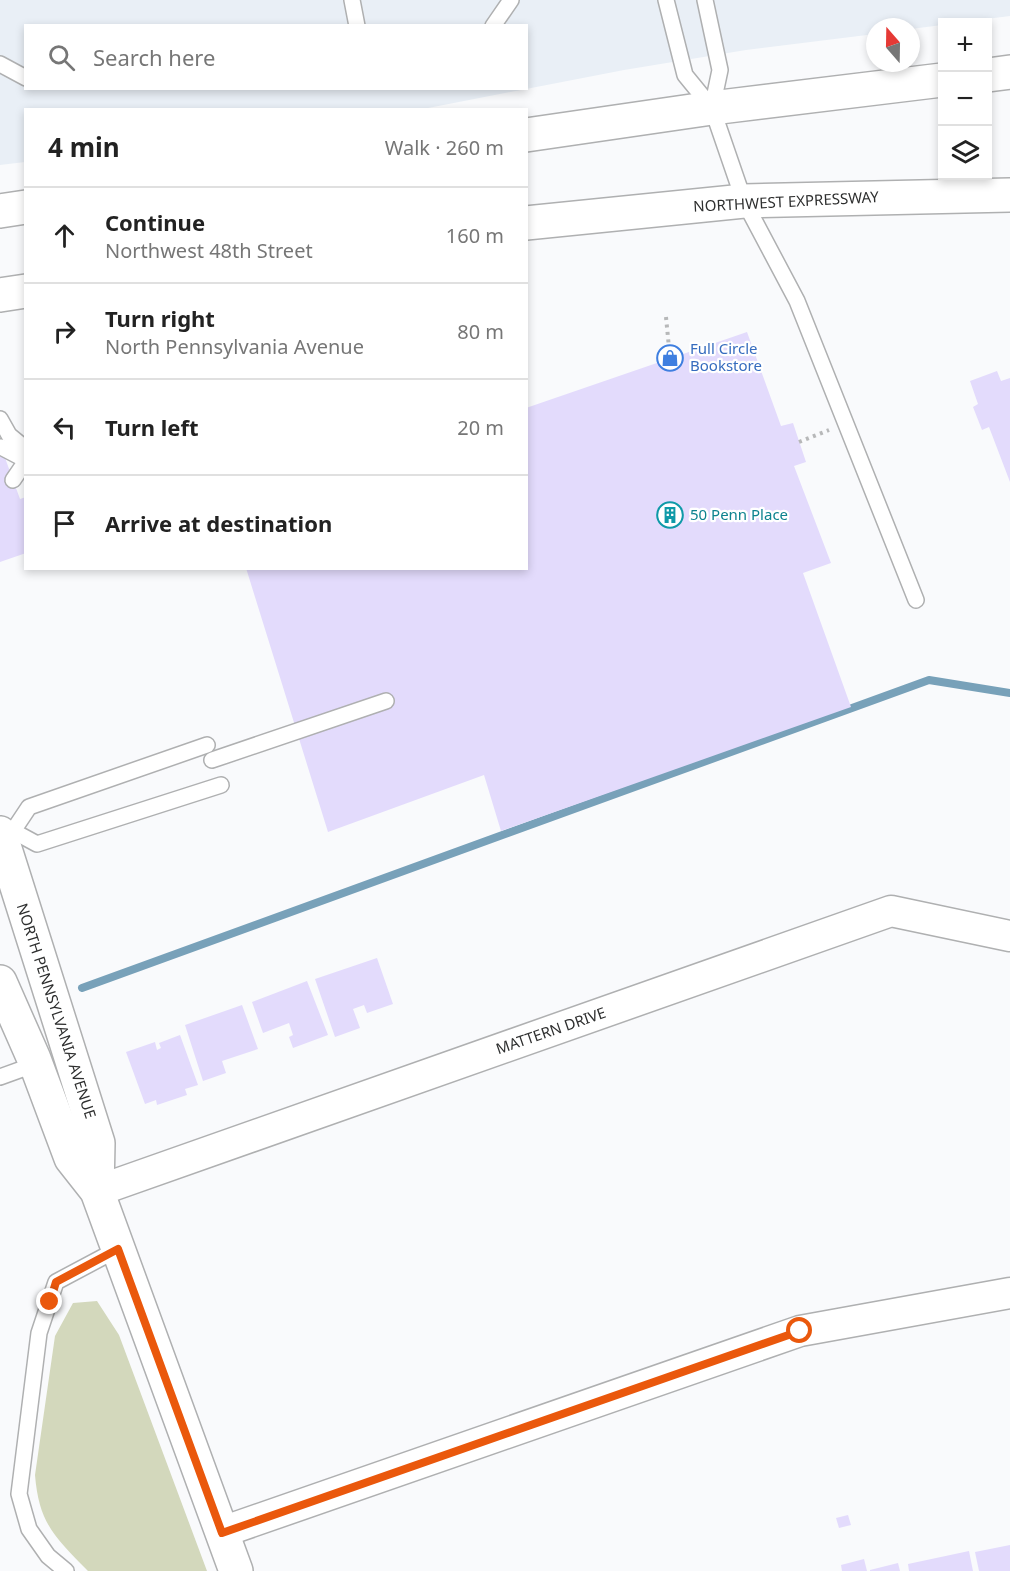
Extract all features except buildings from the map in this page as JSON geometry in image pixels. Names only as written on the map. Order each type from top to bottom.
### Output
[{"type":"main road","points":[[992,74],[1010,72]]},
{"type":"main road","points":[[528,135],[712,108],[938,80]]},
{"type":"main road","name":"NORTHWEST EXPRESSWAY","points":[[528,223],[744,201],[1010,195]]},
{"type":"main road","points":[[0,211],[24,207]]},
{"type":"main road","points":[[0,295],[24,291]]},
{"type":"main road","name":"NORTH PENNSYLVANIA AVENUE","points":[[4,834],[98,1143],[97,1191]]},
{"type":"main road","name":"NORTH PENNSYLVANIA AVENUE","points":[[0,982],[36,1064],[71,1158],[97,1191],[236,1571]]},
{"type":"street","name":"MATTERN DRIVE","points":[[97,1191],[891,911],[1010,936]]},
{"type":"street","points":[[222,1533],[800,1331],[1010,1293]]},
{"type":"lane","points":[[352,0],[357,24]]},
{"type":"lane","points":[[494,24],[511,0]]},
{"type":"lane","points":[[666,0],[685,75],[712,108],[744,201],[797,301],[916,600]]},
{"type":"lane","points":[[705,0],[720,69],[712,108]]},
{"type":"lane","points":[[0,64],[24,77]]},
{"type":"lane","points":[[0,419],[9,435],[24,447]]},
{"type":"lane","points":[[2,447],[24,459]]},
{"type":"lane","points":[[11,473],[24,462]]},
{"type":"lane","points":[[221,785],[37,844],[4,834],[29,807],[386,701]]},
{"type":"lane","points":[[0,1077],[36,1064]]},
{"type":"lane","points":[[66,1571],[48,1556],[29,1529],[19,1494],[39,1334],[56,1282],[118,1249]]},
{"type":"path","points":[[666,317],[670,358]]},
{"type":"path","points":[[799,442],[845,423]]},
{"type":"shaded area","points":[[0,0],[1010,0],[1010,16],[938,18],[938,26],[920,28],[920,18],[866,18],[866,35],[746,50],[528,89],[528,24],[24,24],[24,90],[521,90],[428,108],[24,108],[24,162],[0,165]]},
{"type":"green space","points":[[97,1301],[119,1335],[207,1571],[88,1571],[58,1539],[40,1506],[35,1475],[55,1336],[73,1303]]},
{"type":"waterway","points":[[82,988],[929,680],[1010,693]]},
{"type":"place","name":"Full Circle Bookstore","points":[[670,358]]},
{"type":"place","name":"50 Penn Place","points":[[670,515]]},
{"type":"route","points":[[50,1302],[56,1282],[118,1249],[222,1533],[800,1331]]}]
